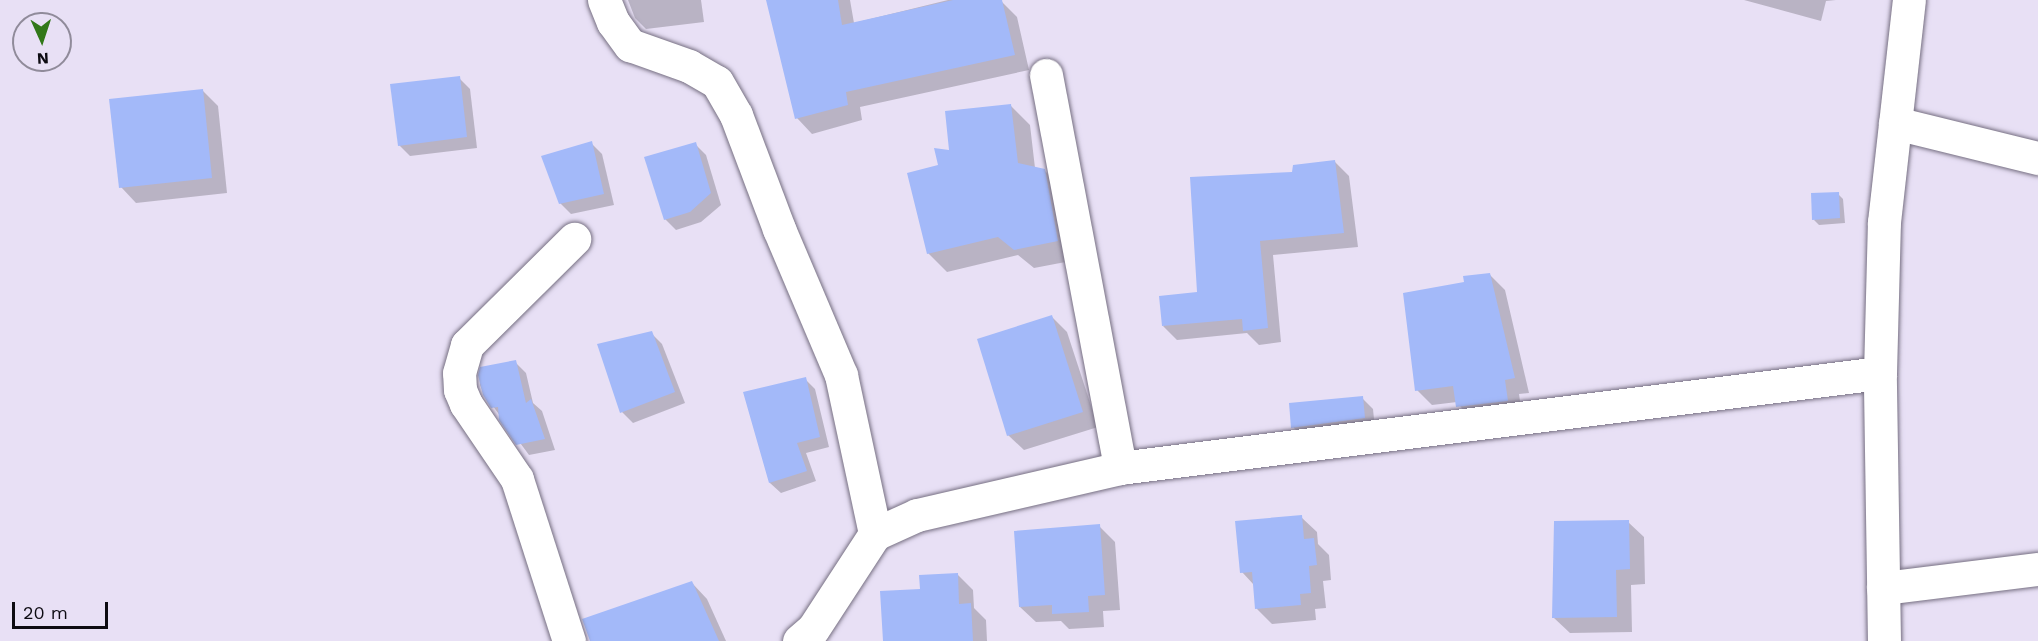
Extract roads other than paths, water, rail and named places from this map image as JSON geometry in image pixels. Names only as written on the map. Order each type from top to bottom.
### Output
[{"type":"street","points":[[604,0],[613,22],[630,45],[689,66],[717,82],[736,115],[779,229],[841,375],[875,534]]},
{"type":"street","points":[[1884,641],[1880,373],[1884,222],[1909,0]]},
{"type":"street","points":[[1046,75],[1120,468]]},
{"type":"street","points":[[1895,123],[2038,158]]},
{"type":"street","points":[[569,641],[517,479],[466,404],[459,373],[467,345],[574,239]]},
{"type":"street","points":[[799,641],[813,629],[875,534],[917,515],[1120,468],[1880,373]]},
{"type":"street","points":[[1883,588],[2038,569]]}]
